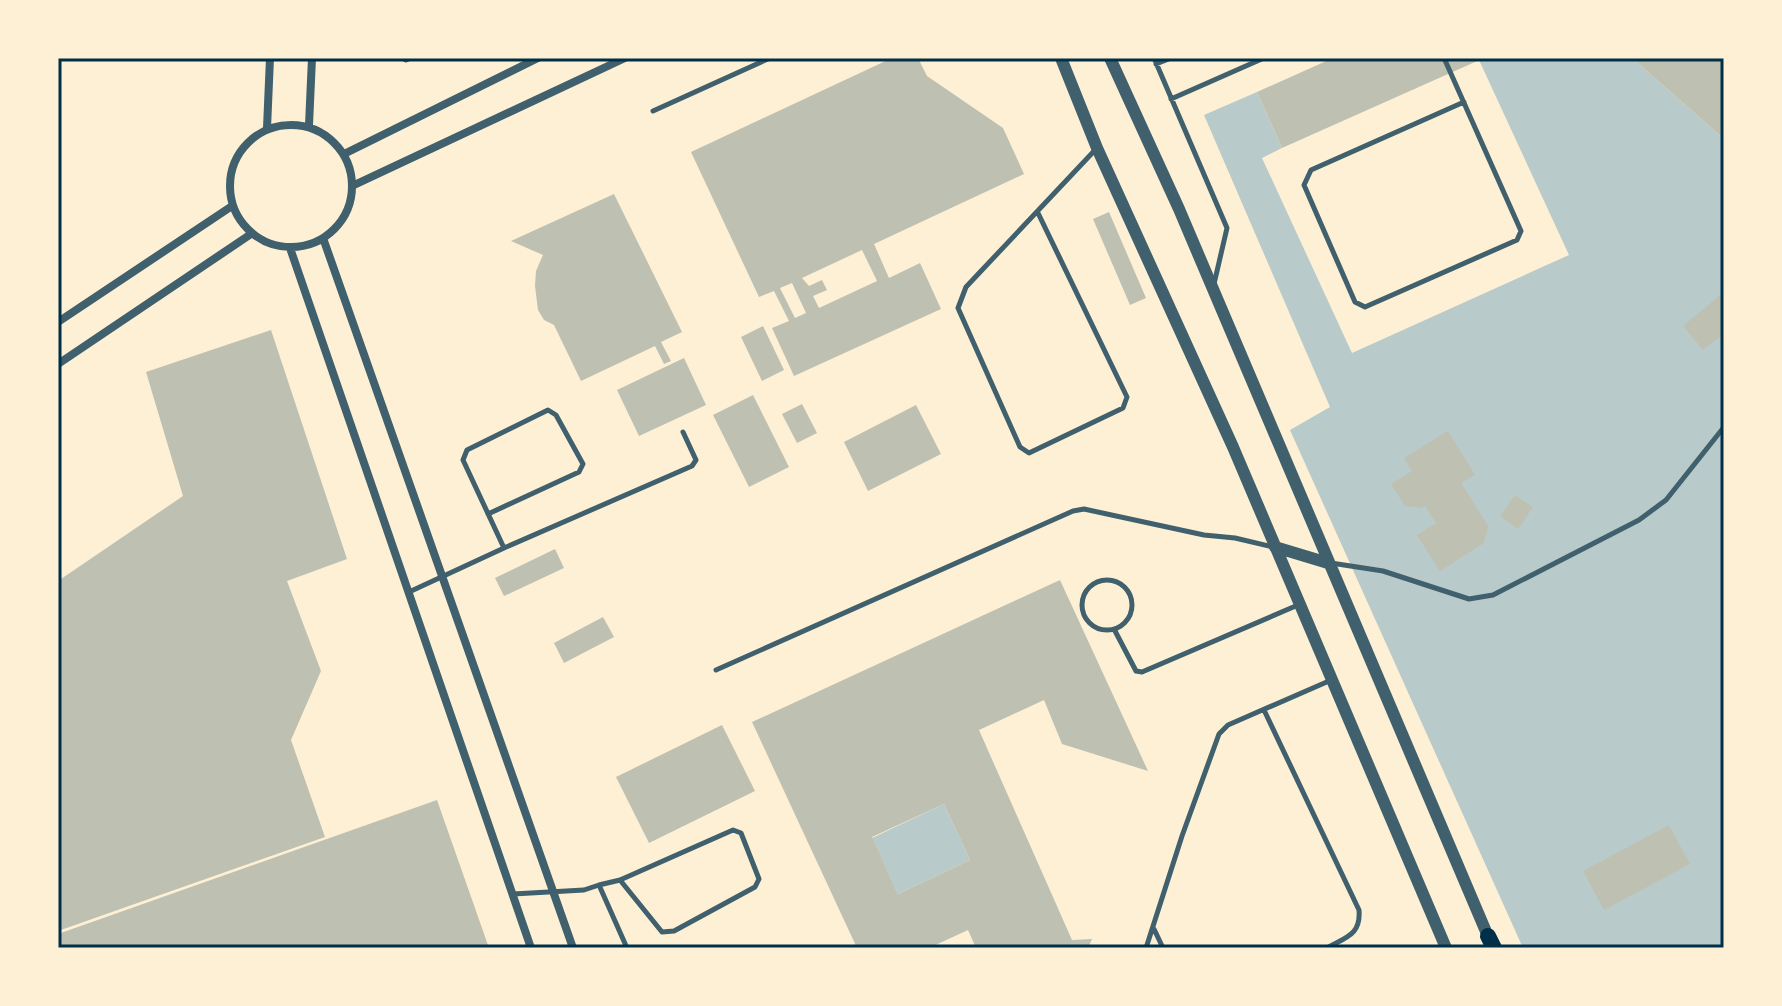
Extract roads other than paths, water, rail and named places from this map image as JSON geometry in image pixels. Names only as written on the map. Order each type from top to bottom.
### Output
[{"type":"street","points":[[267,128],[270,58]]},
{"type":"street","points":[[309,125],[312,58]]},
{"type":"street","points":[[344,154],[538,58]]},
{"type":"street","points":[[352,186],[625,58]]},
{"type":"street","points":[[1061,58],[1097,148],[1233,447],[1446,948]]},
{"type":"street","points":[[1110,58],[1213,289],[1491,944]]},
{"type":"street","points":[[285,124],[309,125],[327,136],[344,154],[352,186],[351,200],[344,217],[323,238],[290,248],[269,244],[251,234],[232,206],[228,187],[233,163],[246,142],[267,128],[285,124]]},
{"type":"street","points":[[58,322],[232,206]]},
{"type":"street","points":[[58,364],[251,234]]},
{"type":"street","points":[[323,238],[573,948]]},
{"type":"street","points":[[290,248],[531,948]]},
{"type":"street","points":[[1275,547],[1328,563]]},
{"type":"lane","points":[[402,58],[411,58]]},
{"type":"lane","points":[[653,111],[770,58]]},
{"type":"lane","points":[[1171,58],[1155,61],[1227,228],[1213,289]]},
{"type":"lane","points":[[1171,99],[1264,58]]},
{"type":"lane","points":[[1444,58],[1464,102],[1521,231],[1517,240],[1365,307],[1355,302],[1304,185],[1311,170],[1464,102]]},
{"type":"lane","points":[[1038,213],[1127,397],[1123,408],[1029,453],[1020,447],[958,308],[966,287],[1097,148]]},
{"type":"lane","points":[[488,514],[579,472],[583,464],[556,415],[548,410],[467,450],[463,460],[488,514],[504,548]]},
{"type":"lane","points":[[1328,563],[1383,571],[1469,599],[1493,595],[1639,520],[1666,500],[1724,427]]},
{"type":"lane","points":[[408,592],[692,466],[696,460],[683,432]]},
{"type":"lane","points":[[716,670],[1073,511],[1084,509],[1275,547]]},
{"type":"lane","points":[[1110,579],[1122,583],[1133,602],[1131,614],[1114,629],[1103,630],[1092,626],[1084,618],[1081,607],[1083,595],[1089,586],[1099,580],[1110,579]]},
{"type":"lane","points":[[1114,629],[1136,671],[1142,672],[1299,605]]},
{"type":"lane","points":[[1146,948],[1219,734],[1228,725],[1330,680]]},
{"type":"lane","points":[[1264,710],[1359,910],[1360,923],[1353,933],[1327,948]]},
{"type":"lane","points":[[512,894],[584,890],[620,880],[733,830],[741,833],[759,879],[755,887],[674,931],[662,932],[620,880]]},
{"type":"lane","points":[[599,885],[627,948]]},
{"type":"lane","points":[[1153,928],[1163,948]]}]
